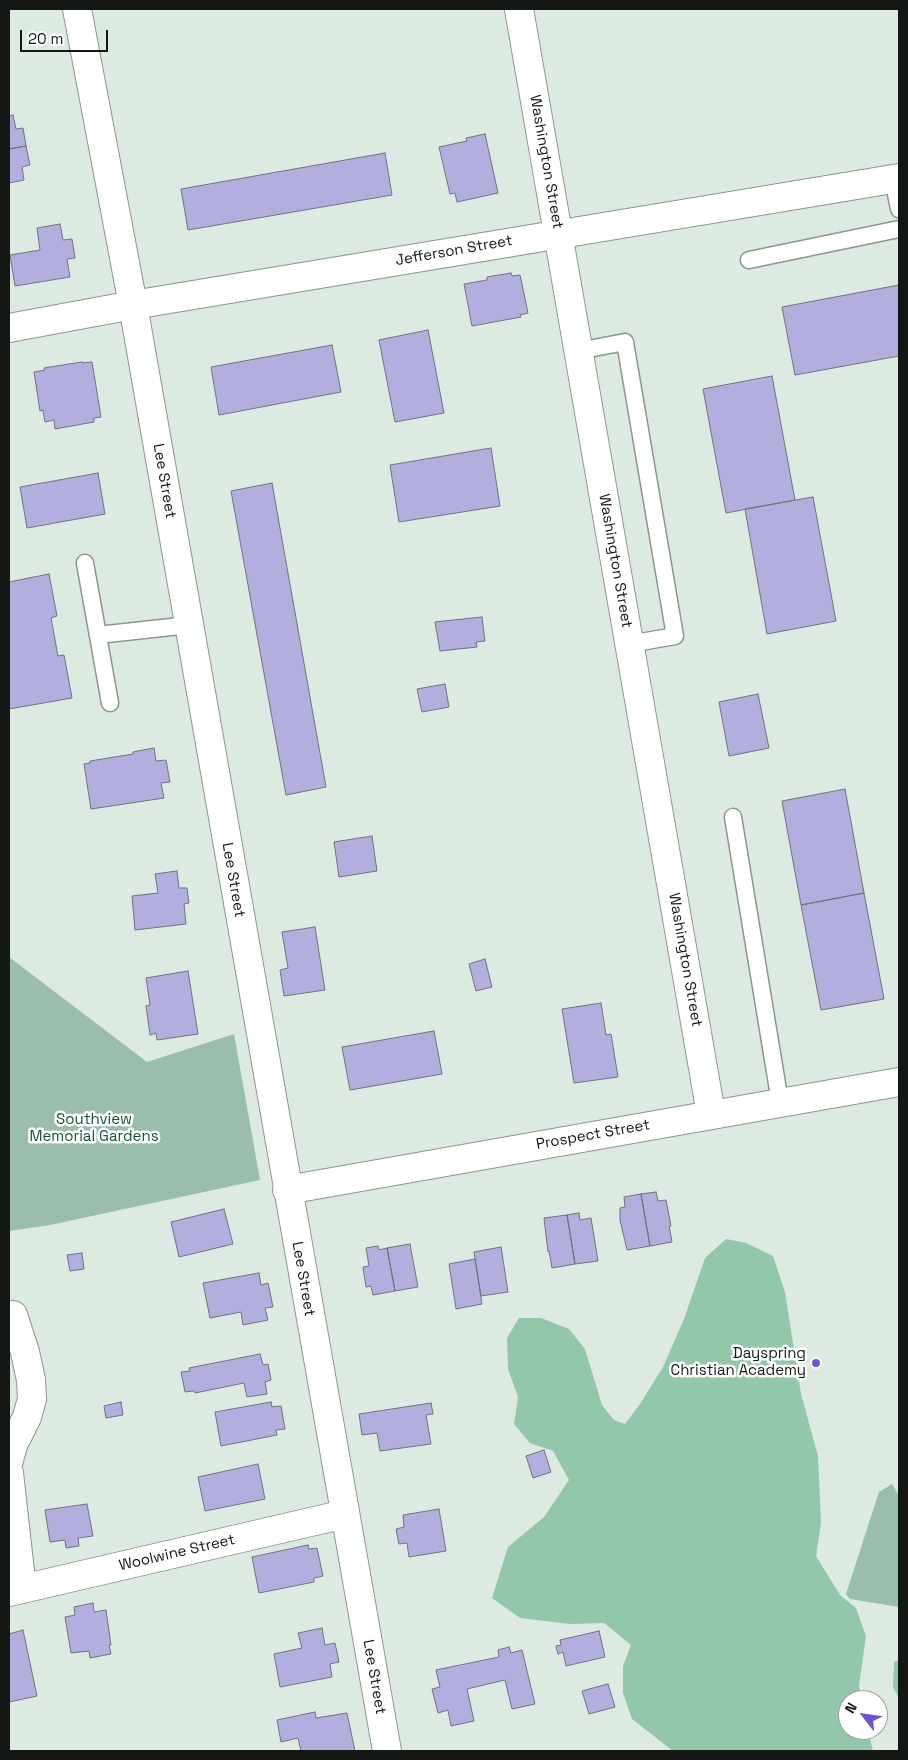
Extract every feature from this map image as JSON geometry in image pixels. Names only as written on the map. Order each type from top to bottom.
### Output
[{"type":"street","name":"Lee Street","points":[[77,9],[133,305],[387,1751]]},
{"type":"street","name":"Washington Street","points":[[519,9],[711,1114]]},
{"type":"street","name":"Jefferson Street","points":[[9,328],[133,305],[896,178]]},
{"type":"street","name":"Prospect Street","points":[[287,1190],[899,1082]]},
{"type":"street","points":[[9,1460],[13,1444],[27,1417],[32,1399],[31,1380],[25,1352],[13,1315]]},
{"type":"street","points":[[9,1473],[16,1590]]},
{"type":"street","name":"Woolwine Street","points":[[16,1590],[345,1514]]},
{"type":"lane","points":[[896,178],[899,209]]},
{"type":"lane","points":[[749,260],[899,229]]},
{"type":"lane","points":[[578,351],[625,342],[675,636],[630,644]]},
{"type":"lane","points":[[85,563],[110,703]]},
{"type":"lane","points":[[98,635],[189,625]]},
{"type":"lane","points":[[733,817],[780,1102]]},
{"type":"green space","name":"Southview Memorial Gardens","points":[[9,957],[147,1062],[234,1034],[260,1180],[50,1225],[9,1231]]},
{"type":"green space","points":[[726,1239],[746,1243],[773,1256],[785,1292],[801,1394],[818,1456],[821,1523],[816,1556],[840,1595],[856,1608],[866,1636],[860,1690],[838,1690],[838,1740],[870,1740],[873,1751],[673,1751],[632,1719],[623,1693],[623,1666],[631,1645],[604,1623],[570,1624],[520,1618],[492,1598],[508,1547],[544,1517],[569,1480],[553,1451],[530,1443],[514,1424],[518,1397],[508,1369],[507,1338],[519,1318],[541,1318],[569,1329],[585,1349],[602,1405],[614,1420],[625,1424],[663,1367],[684,1319],[705,1258]]},
{"type":"green space","points":[[892,1484],[899,1496],[899,1607],[850,1599],[846,1594],[879,1492]]},
{"type":"green space","points":[[899,1660],[899,1698],[893,1687],[894,1662]]},
{"type":"building","points":[[13,115],[16,129],[23,128],[26,146],[9,149],[9,116]]},
{"type":"building","points":[[485,134],[498,193],[457,202],[455,193],[450,194],[439,147],[467,141],[466,138]]},
{"type":"building","points":[[26,146],[30,165],[22,167],[24,180],[9,183],[9,149]]},
{"type":"building","points":[[385,153],[392,195],[188,230],[181,189]]},
{"type":"building","points":[[60,224],[63,240],[72,239],[75,258],[67,259],[70,277],[15,286],[10,255],[40,250],[37,228]]},
{"type":"building","points":[[511,273],[512,276],[520,275],[528,313],[520,315],[521,317],[472,326],[464,284],[487,280],[487,277]]},
{"type":"building","points":[[899,285],[899,356],[795,375],[782,307]]},
{"type":"building","points":[[428,330],[444,413],[395,422],[379,340]]},
{"type":"building","points":[[332,345],[341,392],[219,415],[211,367]]},
{"type":"building","points":[[92,362],[101,417],[94,418],[94,422],[55,429],[54,420],[45,422],[43,410],[40,411],[34,372],[45,370],[44,368]]},
{"type":"building","points":[[772,376],[795,500],[726,513],[703,389]]},
{"type":"building","points":[[491,448],[500,506],[399,522],[390,465]]},
{"type":"building","points":[[98,473],[105,514],[27,528],[20,487]]},
{"type":"building","points":[[272,483],[326,787],[286,795],[231,491]]},
{"type":"building","points":[[813,497],[836,621],[767,634],[745,509]]},
{"type":"building","points":[[49,574],[57,616],[51,618],[58,656],[64,655],[72,698],[9,709],[9,582]]},
{"type":"building","points":[[482,617],[485,641],[476,642],[477,647],[440,651],[435,622]]},
{"type":"building","points":[[445,684],[449,707],[422,712],[417,689]]},
{"type":"building","points":[[758,694],[769,748],[729,756],[719,702]]},
{"type":"building","points":[[154,748],[156,761],[166,760],[170,782],[161,783],[164,798],[91,809],[84,764],[90,763],[90,761],[133,754],[133,752]]},
{"type":"building","points":[[845,789],[864,893],[801,905],[782,801]]},
{"type":"building","points":[[372,836],[377,871],[339,877],[334,842]]},
{"type":"building","points":[[177,871],[179,888],[187,888],[189,903],[184,904],[186,924],[135,930],[132,896],[158,893],[155,874]]},
{"type":"building","points":[[864,893],[884,999],[821,1010],[801,905]]},
{"type":"building","points":[[315,927],[325,990],[284,996],[280,970],[288,968],[282,932]]},
{"type":"building","points":[[485,959],[492,987],[476,991],[469,964]]},
{"type":"building","points":[[188,971],[198,1034],[157,1040],[156,1033],[150,1035],[146,1006],[150,1005],[146,978]]},
{"type":"building","points":[[601,1003],[606,1035],[611,1034],[618,1077],[574,1083],[562,1009]]},
{"type":"building","points":[[434,1031],[442,1074],[350,1090],[342,1047]]},
{"type":"building","points":[[656,1192],[658,1201],[666,1200],[672,1242],[650,1246],[641,1194]]},
{"type":"building","points":[[641,1194],[650,1246],[627,1250],[620,1220],[620,1208],[625,1207],[624,1197]]},
{"type":"building","points":[[224,1209],[233,1244],[179,1257],[171,1222]]},
{"type":"building","points":[[579,1213],[580,1220],[591,1218],[598,1261],[575,1264],[567,1215]]},
{"type":"building","points":[[567,1215],[575,1264],[552,1268],[544,1218]]},
{"type":"building","points":[[410,1244],[418,1287],[395,1291],[387,1248]]},
{"type":"building","points":[[378,1246],[379,1250],[387,1248],[395,1291],[373,1295],[371,1286],[366,1287],[363,1267],[369,1266],[366,1248]]},
{"type":"building","points":[[501,1247],[508,1292],[481,1296],[474,1252]]},
{"type":"building","points":[[82,1253],[84,1269],[70,1271],[67,1255]]},
{"type":"building","points":[[475,1259],[482,1304],[456,1309],[449,1264]]},
{"type":"building","points":[[259,1273],[261,1285],[268,1283],[273,1307],[265,1308],[268,1320],[243,1325],[241,1312],[210,1318],[203,1283]]},
{"type":"building","points":[[260,1354],[263,1365],[268,1364],[271,1380],[265,1382],[267,1394],[247,1397],[244,1383],[195,1393],[194,1391],[185,1392],[181,1372],[190,1371],[189,1368]]},
{"type":"building","points":[[121,1402],[123,1415],[106,1418],[104,1406]]},
{"type":"building","points":[[271,1402],[272,1407],[281,1406],[285,1429],[276,1430],[277,1435],[221,1446],[215,1412]]},
{"type":"building","points":[[431,1403],[433,1414],[426,1415],[431,1444],[380,1451],[377,1433],[362,1435],[359,1414]]},
{"type":"building","points":[[544,1450],[551,1472],[533,1478],[526,1456]]},
{"type":"building","points":[[258,1464],[265,1499],[205,1511],[198,1477]]},
{"type":"building","points":[[87,1504],[93,1536],[78,1538],[79,1546],[66,1548],[65,1540],[50,1542],[45,1510]]},
{"type":"building","points":[[439,1509],[446,1551],[409,1557],[407,1543],[399,1544],[396,1529],[404,1527],[403,1515]]},
{"type":"building","points":[[308,1545],[309,1549],[317,1548],[323,1576],[314,1578],[314,1582],[259,1593],[252,1557]]},
{"type":"building","points":[[93,1603],[94,1612],[106,1610],[111,1654],[90,1658],[89,1651],[71,1653],[65,1617],[75,1615],[74,1607]]},
{"type":"building","points":[[322,1628],[325,1645],[335,1643],[339,1662],[330,1664],[332,1677],[280,1687],[274,1654],[302,1648],[298,1633]]},
{"type":"building","points":[[23,1630],[37,1696],[9,1702],[9,1634]]},
{"type":"building","points":[[599,1631],[605,1657],[566,1666],[563,1652],[558,1654],[556,1646],[561,1645],[560,1640]]},
{"type":"building","points":[[509,1647],[511,1653],[522,1650],[535,1704],[512,1709],[505,1680],[467,1689],[474,1721],[451,1726],[448,1710],[438,1713],[432,1689],[440,1687],[436,1670],[499,1657],[498,1650]]},
{"type":"building","points":[[608,1684],[615,1707],[589,1714],[582,1691]]},
{"type":"building","points":[[315,1712],[316,1718],[347,1713],[355,1751],[301,1751],[298,1738],[281,1742],[277,1720]]},
{"type":"place","name":"Dayspring Christian Academy","points":[[816,1363]]}]
